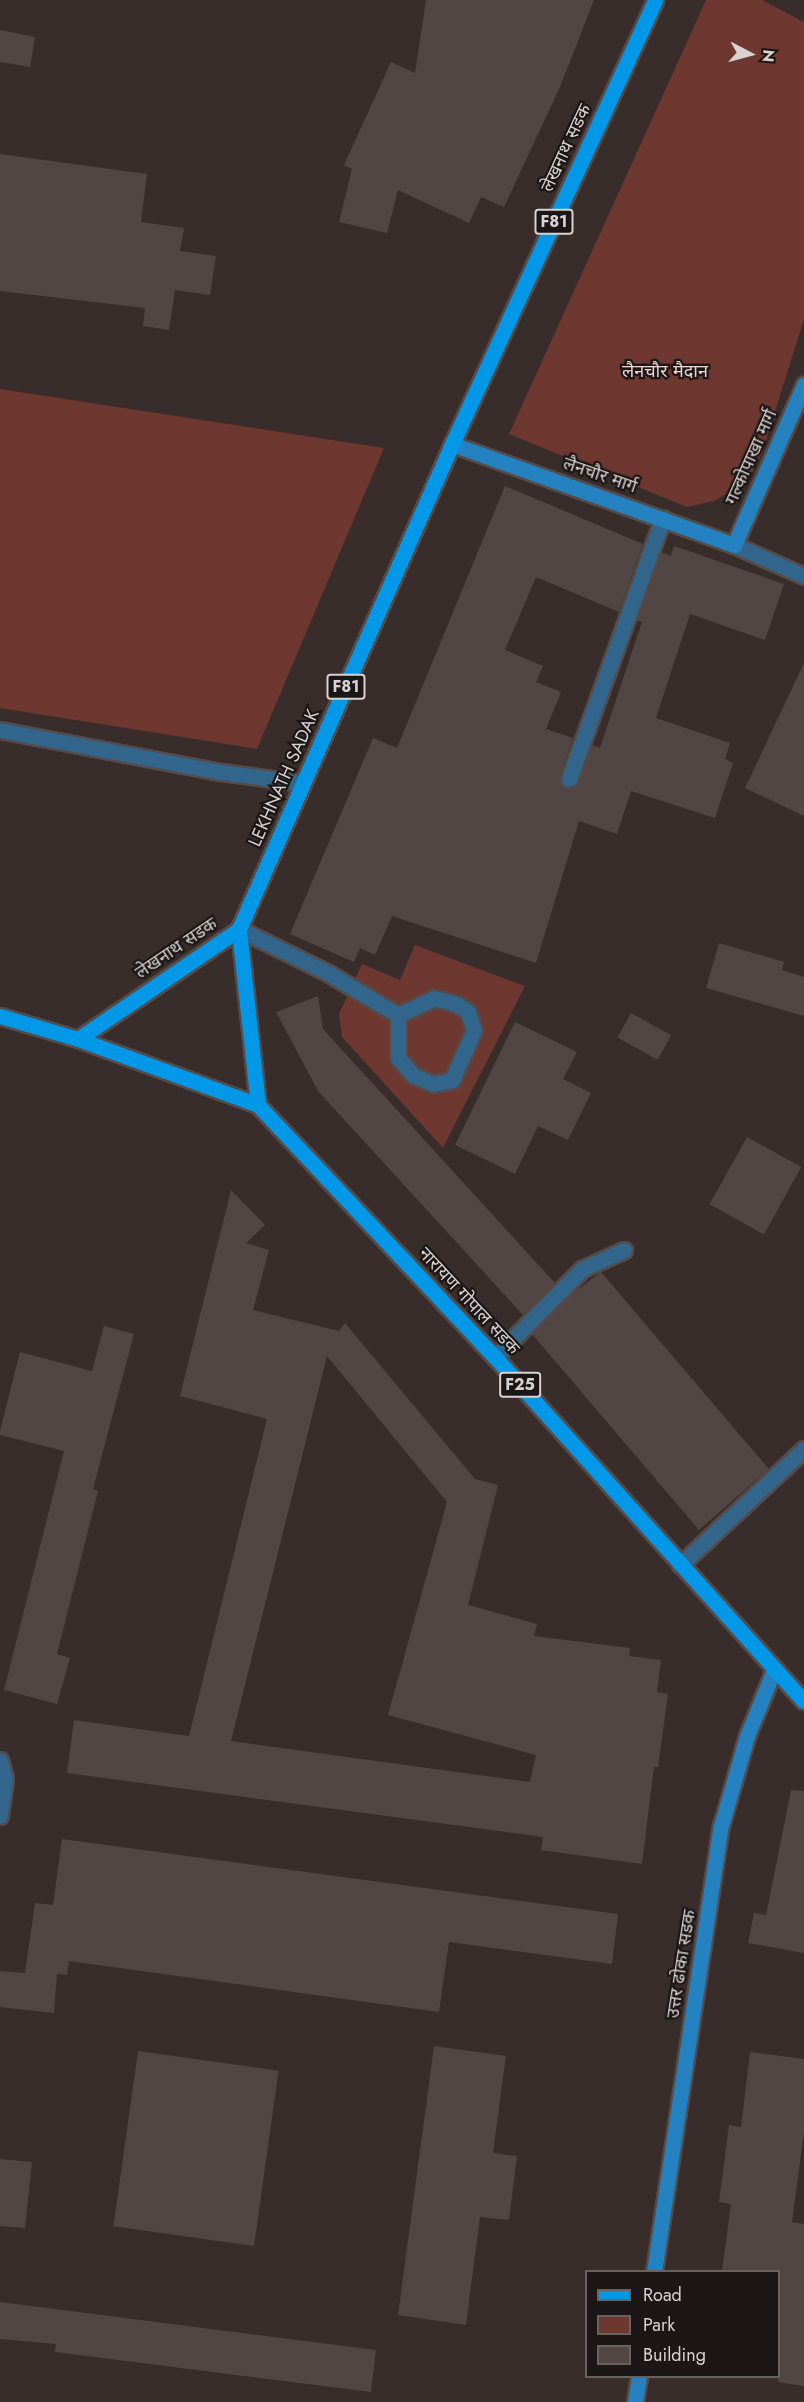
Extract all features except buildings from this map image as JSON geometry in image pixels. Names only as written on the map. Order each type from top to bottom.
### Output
[{"type":"main road","name":"लेखनाथ सडक","points":[[452,444],[655,0]]},
{"type":"main road","name":"गल्कोपाखा मार्ग","points":[[734,545],[804,385]]},
{"type":"main road","name":"लैनचौर मार्ग","points":[[452,444],[734,545]]},
{"type":"main road","name":"LEKHNATH SADAK","points":[[239,929],[452,444]]},
{"type":"main road","name":"लेखनाथ सडक","points":[[78,1039],[239,929],[258,1105]]},
{"type":"main road","name":"नारायण गोपाल सडक","points":[[0,1016],[78,1039],[258,1105],[495,1357],[774,1670]]},
{"type":"main road","name":"F25","points":[[774,1670],[804,1701]]},
{"type":"main road","name":"उत्तर ढोका सडक","points":[[654,2270],[721,1826],[747,1736],[774,1670]]},
{"type":"main road","points":[[635,2402],[639,2378]]},
{"type":"street","points":[[569,779],[663,518]]},
{"type":"street","points":[[734,545],[804,576]]},
{"type":"street","points":[[0,730],[214,771],[303,783]]},
{"type":"street","points":[[239,929],[328,973],[398,1015]]},
{"type":"street","points":[[434,998],[468,1012],[474,1030],[452,1080],[434,1084],[413,1075],[398,1058],[398,1015],[434,998]]},
{"type":"street","points":[[495,1357],[582,1269],[624,1250]]},
{"type":"street","points":[[680,1565],[804,1449]]},
{"type":"street","points":[[0,1760],[5,1779],[0,1816]]},
{"type":"green space","name":"लैनचौर मैदान","points":[[706,0],[762,0],[804,22],[804,319],[762,453],[747,482],[714,501],[687,507],[509,434]]},
{"type":"green space","points":[[0,389],[384,448],[257,749],[0,708]]},
{"type":"green space","points":[[415,945],[525,986],[443,1148],[342,1037],[339,1014],[362,964],[400,980]]}]
